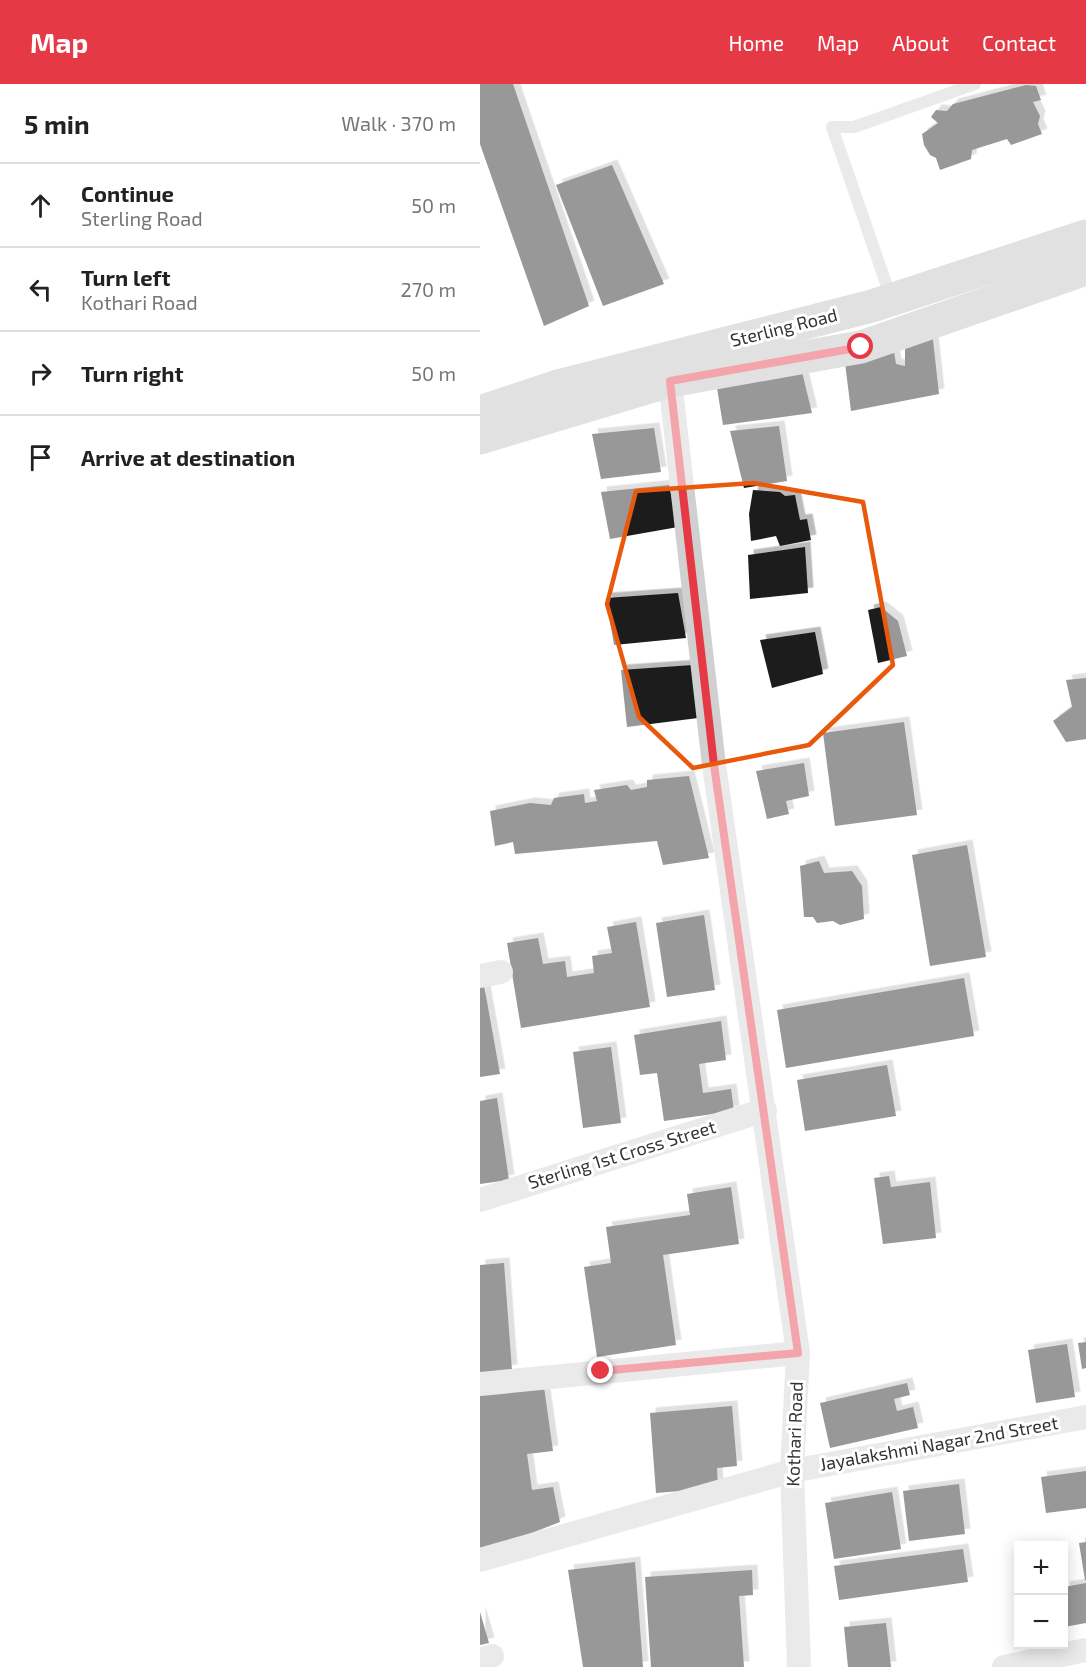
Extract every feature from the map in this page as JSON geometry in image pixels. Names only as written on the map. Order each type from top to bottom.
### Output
[{"type":"main road","name":"Sterling Road","points":[[480,412],[558,386],[891,300],[1086,236]]},
{"type":"main road","name":"Sterling Road","points":[[480,438],[670,381],[861,347],[1086,269]]},
{"type":"street","name":"Kothari Road","points":[[670,381],[714,765],[798,1353],[792,1471],[799,1667]]},
{"type":"street","name":"Sterling 1st Cross Street","points":[[480,1200],[765,1110]]},
{"type":"street","points":[[480,1384],[798,1353]]},
{"type":"street","name":"Jayalakshmi Nagar 2nd Street","points":[[480,1560],[792,1471],[1086,1417]]},
{"type":"street","points":[[1004,1667],[1086,1650]]},
{"type":"lane","points":[[891,300],[832,127],[854,127],[975,84]]},
{"type":"highlighted area","points":[[753,483],[863,502],[893,665],[809,745],[693,768],[639,717],[607,604],[636,491]]},
{"type":"building","points":[[480,84],[513,84],[589,306],[544,326],[480,144]]},
{"type":"building","points":[[1026,85],[1036,86],[1041,100],[1033,102],[1040,116],[1038,124],[1042,134],[1011,145],[1007,139],[972,150],[971,159],[940,170],[936,158],[930,155],[924,145],[922,134],[938,123],[931,117],[936,110],[947,111],[953,104]]},
{"type":"building","points":[[612,165],[664,284],[603,306],[556,185]]},
{"type":"building","points":[[932,331],[939,394],[851,411],[844,355],[893,345],[896,364],[905,366],[905,336]]},
{"type":"building","points":[[802,372],[812,413],[723,425],[716,382]]},
{"type":"building","points":[[779,426],[787,481],[744,488],[730,431]]},
{"type":"building","points":[[654,428],[661,472],[601,479],[592,434]]},
{"type":"building","points":[[669,485],[678,527],[610,539],[601,492]]},
{"type":"building","points":[[753,490],[780,492],[785,496],[795,495],[800,520],[807,519],[811,540],[780,546],[776,536],[751,541],[749,514]]},
{"type":"building","points":[[805,547],[808,593],[750,599],[748,555]]},
{"type":"building","points":[[678,593],[686,638],[614,645],[606,598]]},
{"type":"building","points":[[881,607],[898,621],[907,656],[878,663],[868,610]]},
{"type":"building","points":[[815,632],[823,674],[772,688],[760,640]]},
{"type":"building","points":[[693,665],[698,718],[627,727],[621,670]]},
{"type":"building","points":[[1086,678],[1086,739],[1066,742],[1053,721],[1072,707],[1066,680]]},
{"type":"building","points":[[904,722],[917,815],[835,826],[823,733]]},
{"type":"building","points":[[804,763],[809,796],[786,801],[789,814],[767,819],[756,771]]},
{"type":"building","points":[[689,776],[709,858],[663,865],[657,841],[515,854],[513,842],[495,846],[490,811],[530,803],[551,805],[554,798],[584,794],[585,803],[597,801],[594,790],[627,785],[631,790],[647,787],[647,780]]},
{"type":"building","points":[[967,845],[986,957],[930,966],[912,855]]},
{"type":"building","points":[[819,861],[824,873],[852,871],[862,886],[864,919],[840,925],[833,921],[817,923],[813,917],[804,917],[800,866]]},
{"type":"building","points":[[704,915],[715,990],[667,997],[656,923]]},
{"type":"building","points":[[636,922],[650,1007],[521,1028],[507,943],[538,938],[543,964],[565,961],[567,977],[594,973],[592,956],[612,953],[607,927]]},
{"type":"building","points":[[964,978],[974,1036],[786,1068],[777,1010]]},
{"type":"building","points":[[484,985],[500,1074],[480,1077],[480,986]]},
{"type":"building","points":[[721,1021],[726,1060],[699,1064],[703,1093],[731,1089],[734,1111],[664,1121],[657,1073],[640,1075],[634,1035]]},
{"type":"building","points":[[611,1047],[621,1123],[583,1128],[573,1052]]},
{"type":"building","points":[[887,1065],[896,1116],[805,1131],[797,1080]]},
{"type":"building","points":[[497,1098],[509,1180],[480,1184],[480,1101]]},
{"type":"building","points":[[889,1176],[891,1187],[930,1182],[936,1238],[883,1244],[874,1178]]},
{"type":"building","points":[[731,1187],[739,1244],[663,1255],[676,1345],[597,1357],[584,1267],[611,1263],[606,1227],[690,1215],[687,1194]]},
{"type":"building","points":[[504,1263],[512,1370],[480,1373],[480,1265]]},
{"type":"building","points":[[1086,1342],[1086,1368],[1082,1369],[1078,1343]]},
{"type":"building","points":[[1067,1344],[1075,1397],[1036,1403],[1028,1350]]},
{"type":"building","points":[[907,1383],[910,1395],[894,1399],[897,1411],[913,1407],[918,1428],[830,1448],[820,1403]]},
{"type":"building","points":[[544,1387],[553,1451],[527,1454],[532,1490],[553,1487],[560,1522],[480,1553],[480,1395]]},
{"type":"building","points":[[732,1406],[737,1466],[717,1468],[718,1488],[656,1493],[650,1413]]},
{"type":"building","points":[[1086,1471],[1086,1508],[1046,1513],[1041,1477]]},
{"type":"building","points":[[959,1484],[965,1534],[909,1541],[903,1491]]},
{"type":"building","points":[[892,1492],[901,1549],[834,1559],[825,1503]]},
{"type":"building","points":[[1086,1542],[1086,1580],[1085,1580],[1079,1543]]},
{"type":"building","points":[[963,1549],[968,1582],[839,1600],[834,1566]]},
{"type":"building","points":[[635,1562],[643,1667],[583,1667],[568,1570]]},
{"type":"building","points":[[752,1570],[753,1595],[739,1596],[744,1667],[651,1667],[645,1577]]},
{"type":"building","points":[[1086,1583],[1086,1623],[1068,1626],[1068,1586]]},
{"type":"building","points":[[480,1612],[489,1643],[480,1645]]},
{"type":"building","points":[[886,1623],[891,1667],[848,1667],[844,1627]]},
{"type":"route","points":[[601,1371],[798,1353],[714,765],[670,381],[861,347]]}]
